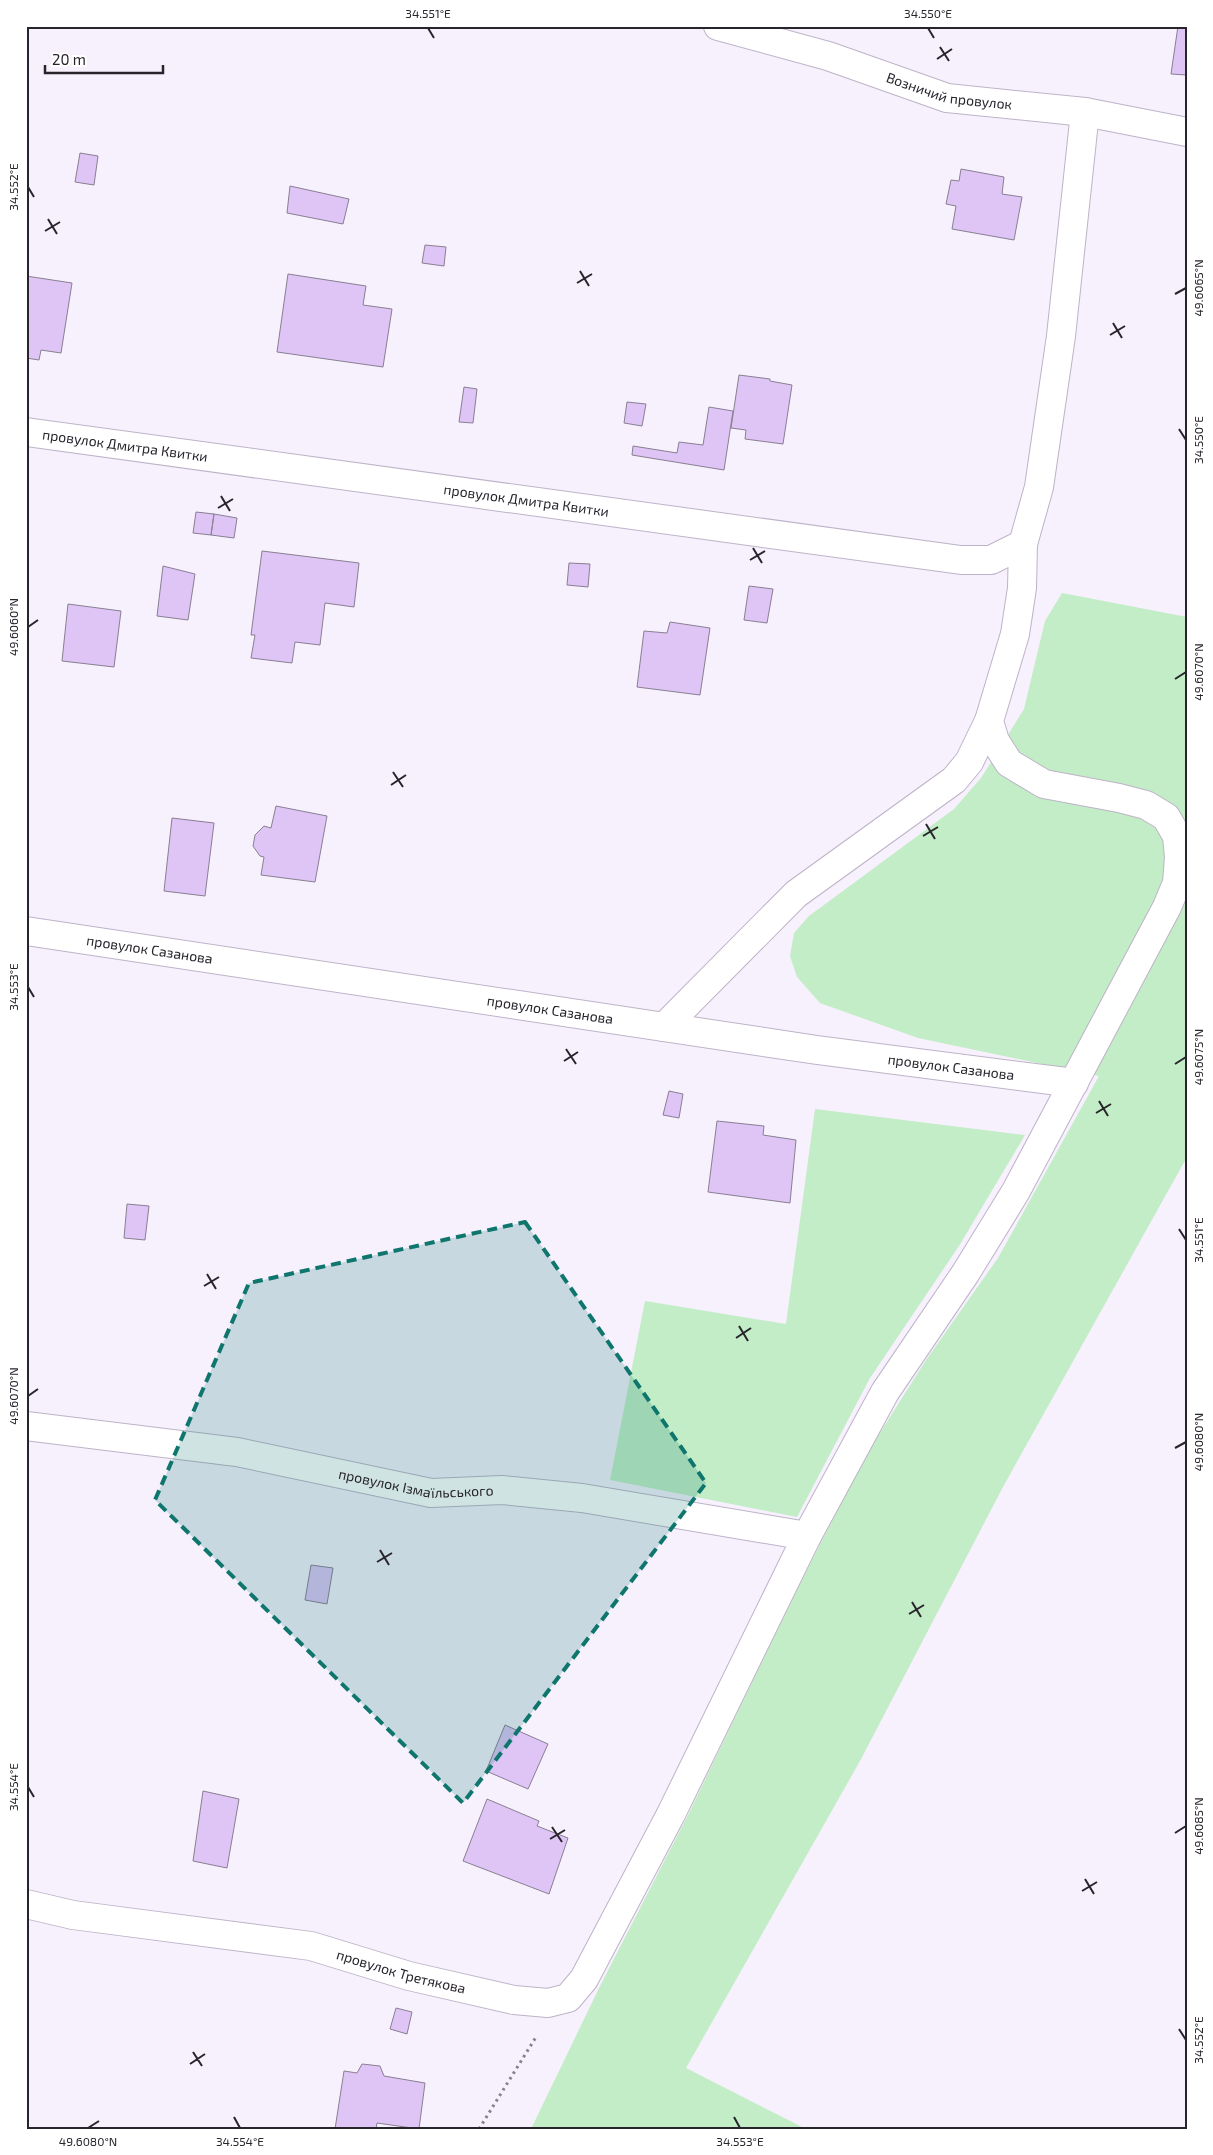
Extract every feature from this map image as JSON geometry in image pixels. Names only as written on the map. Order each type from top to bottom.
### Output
[{"type":"street","name":"Возничий провулок","points":[[718,26],[828,56],[947,98],[1085,112],[1187,132]]},
{"type":"street","points":[[664,1027],[796,894],[954,780],[969,762],[989,721],[1015,634],[1022,588],[1023,544],[1039,487],[1061,336],[1085,112]]},
{"type":"street","name":"провулок Дмитра Квитки","points":[[26,432],[960,560],[991,560],[1023,544]]},
{"type":"street","points":[[561,2000],[568,1998],[584,1979],[670,1814],[807,1536],[885,1392],[970,1266],[1016,1191],[1171,899],[1177,883],[1179,857],[1177,836],[1166,817],[1146,805],[1044,784],[1009,763],[995,741],[989,721]]},
{"type":"street","name":"провулок Сазанова","points":[[26,932],[817,1050],[1074,1083]]},
{"type":"street","name":"провулок Ізмаїльського","points":[[26,1426],[237,1452],[431,1493],[502,1490],[582,1498],[807,1536]]},
{"type":"street","name":"провулок Третякова","points":[[26,1904],[72,1915],[311,1946],[409,1976],[514,2000],[548,2003],[561,2000]]},
{"type":"path","points":[[479,2129],[514,2071],[561,2000]]},
{"type":"highlighted area","points":[[525,1222],[706,1483],[463,1803],[155,1500],[249,1283]]},
{"type":"green space","points":[[1062,593],[1187,617],[1187,1157],[1004,1485],[860,1761],[686,2068],[806,2129],[531,2129],[601,1984],[688,1815],[800,1583],[866,1455],[926,1360],[998,1258],[1099,1076],[918,1038],[820,1003],[797,977],[790,956],[794,933],[809,916],[954,809],[981,778],[1024,709],[1045,621]]},
{"type":"green space","points":[[815,1109],[1025,1135],[959,1246],[870,1378],[797,1517],[610,1480],[645,1301],[786,1324]]},
{"type":"building","points":[[1178,26],[1187,26],[1187,75],[1171,74]]},
{"type":"building","points":[[80,153],[98,156],[94,185],[75,182]]},
{"type":"building","points":[[961,169],[1004,177],[1002,194],[1022,197],[1014,240],[952,229],[956,206],[946,204],[951,180],[959,181]]},
{"type":"building","points":[[290,186],[349,199],[343,224],[287,213]]},
{"type":"building","points":[[425,245],[446,247],[444,266],[422,263]]},
{"type":"building","points":[[288,274],[366,286],[363,305],[392,309],[383,367],[277,352]]},
{"type":"building","points":[[26,276],[72,283],[61,353],[41,350],[39,360],[26,358]]},
{"type":"building","points":[[739,375],[770,379],[770,381],[792,385],[783,444],[745,439],[746,430],[731,428]]},
{"type":"building","points":[[464,387],[477,389],[473,423],[459,422]]},
{"type":"building","points":[[627,402],[646,404],[642,426],[624,423]]},
{"type":"building","points":[[709,407],[733,411],[724,470],[632,455],[633,446],[677,453],[679,442],[703,445]]},
{"type":"building","points":[[196,512],[214,514],[211,535],[193,533]]},
{"type":"building","points":[[214,514],[237,518],[234,538],[211,535]]},
{"type":"building","points":[[262,551],[359,563],[354,607],[325,603],[320,645],[295,642],[292,663],[251,658],[255,635],[251,635]]},
{"type":"building","points":[[569,563],[590,564],[588,587],[567,585]]},
{"type":"building","points":[[163,566],[195,574],[188,620],[157,616]]},
{"type":"building","points":[[749,586],[773,589],[767,623],[744,620]]},
{"type":"building","points":[[68,604],[121,611],[114,667],[62,661]]},
{"type":"building","points":[[670,622],[710,628],[700,695],[637,687],[644,631],[667,633]]},
{"type":"building","points":[[276,806],[327,816],[315,882],[261,875],[264,857],[260,856],[253,846],[255,835],[264,826],[271,828]]},
{"type":"building","points":[[172,818],[214,823],[205,896],[164,891]]},
{"type":"building","points":[[669,1091],[683,1094],[679,1118],[663,1115]]},
{"type":"building","points":[[717,1121],[764,1126],[763,1135],[796,1140],[790,1203],[708,1192]]},
{"type":"building","points":[[127,1204],[149,1206],[145,1240],[124,1238]]},
{"type":"building","points":[[311,1565],[333,1568],[327,1604],[305,1600]]},
{"type":"building","points":[[505,1725],[548,1744],[528,1789],[486,1771]]},
{"type":"building","points":[[203,1791],[239,1799],[227,1868],[193,1861]]},
{"type":"building","points":[[487,1799],[539,1821],[537,1826],[568,1838],[549,1894],[463,1861]]},
{"type":"building","points":[[396,2008],[412,2012],[407,2034],[390,2029]]},
{"type":"building","points":[[362,2064],[380,2066],[384,2076],[425,2083],[419,2129],[377,2123],[376,2129],[335,2129],[344,2071],[357,2073]]}]
